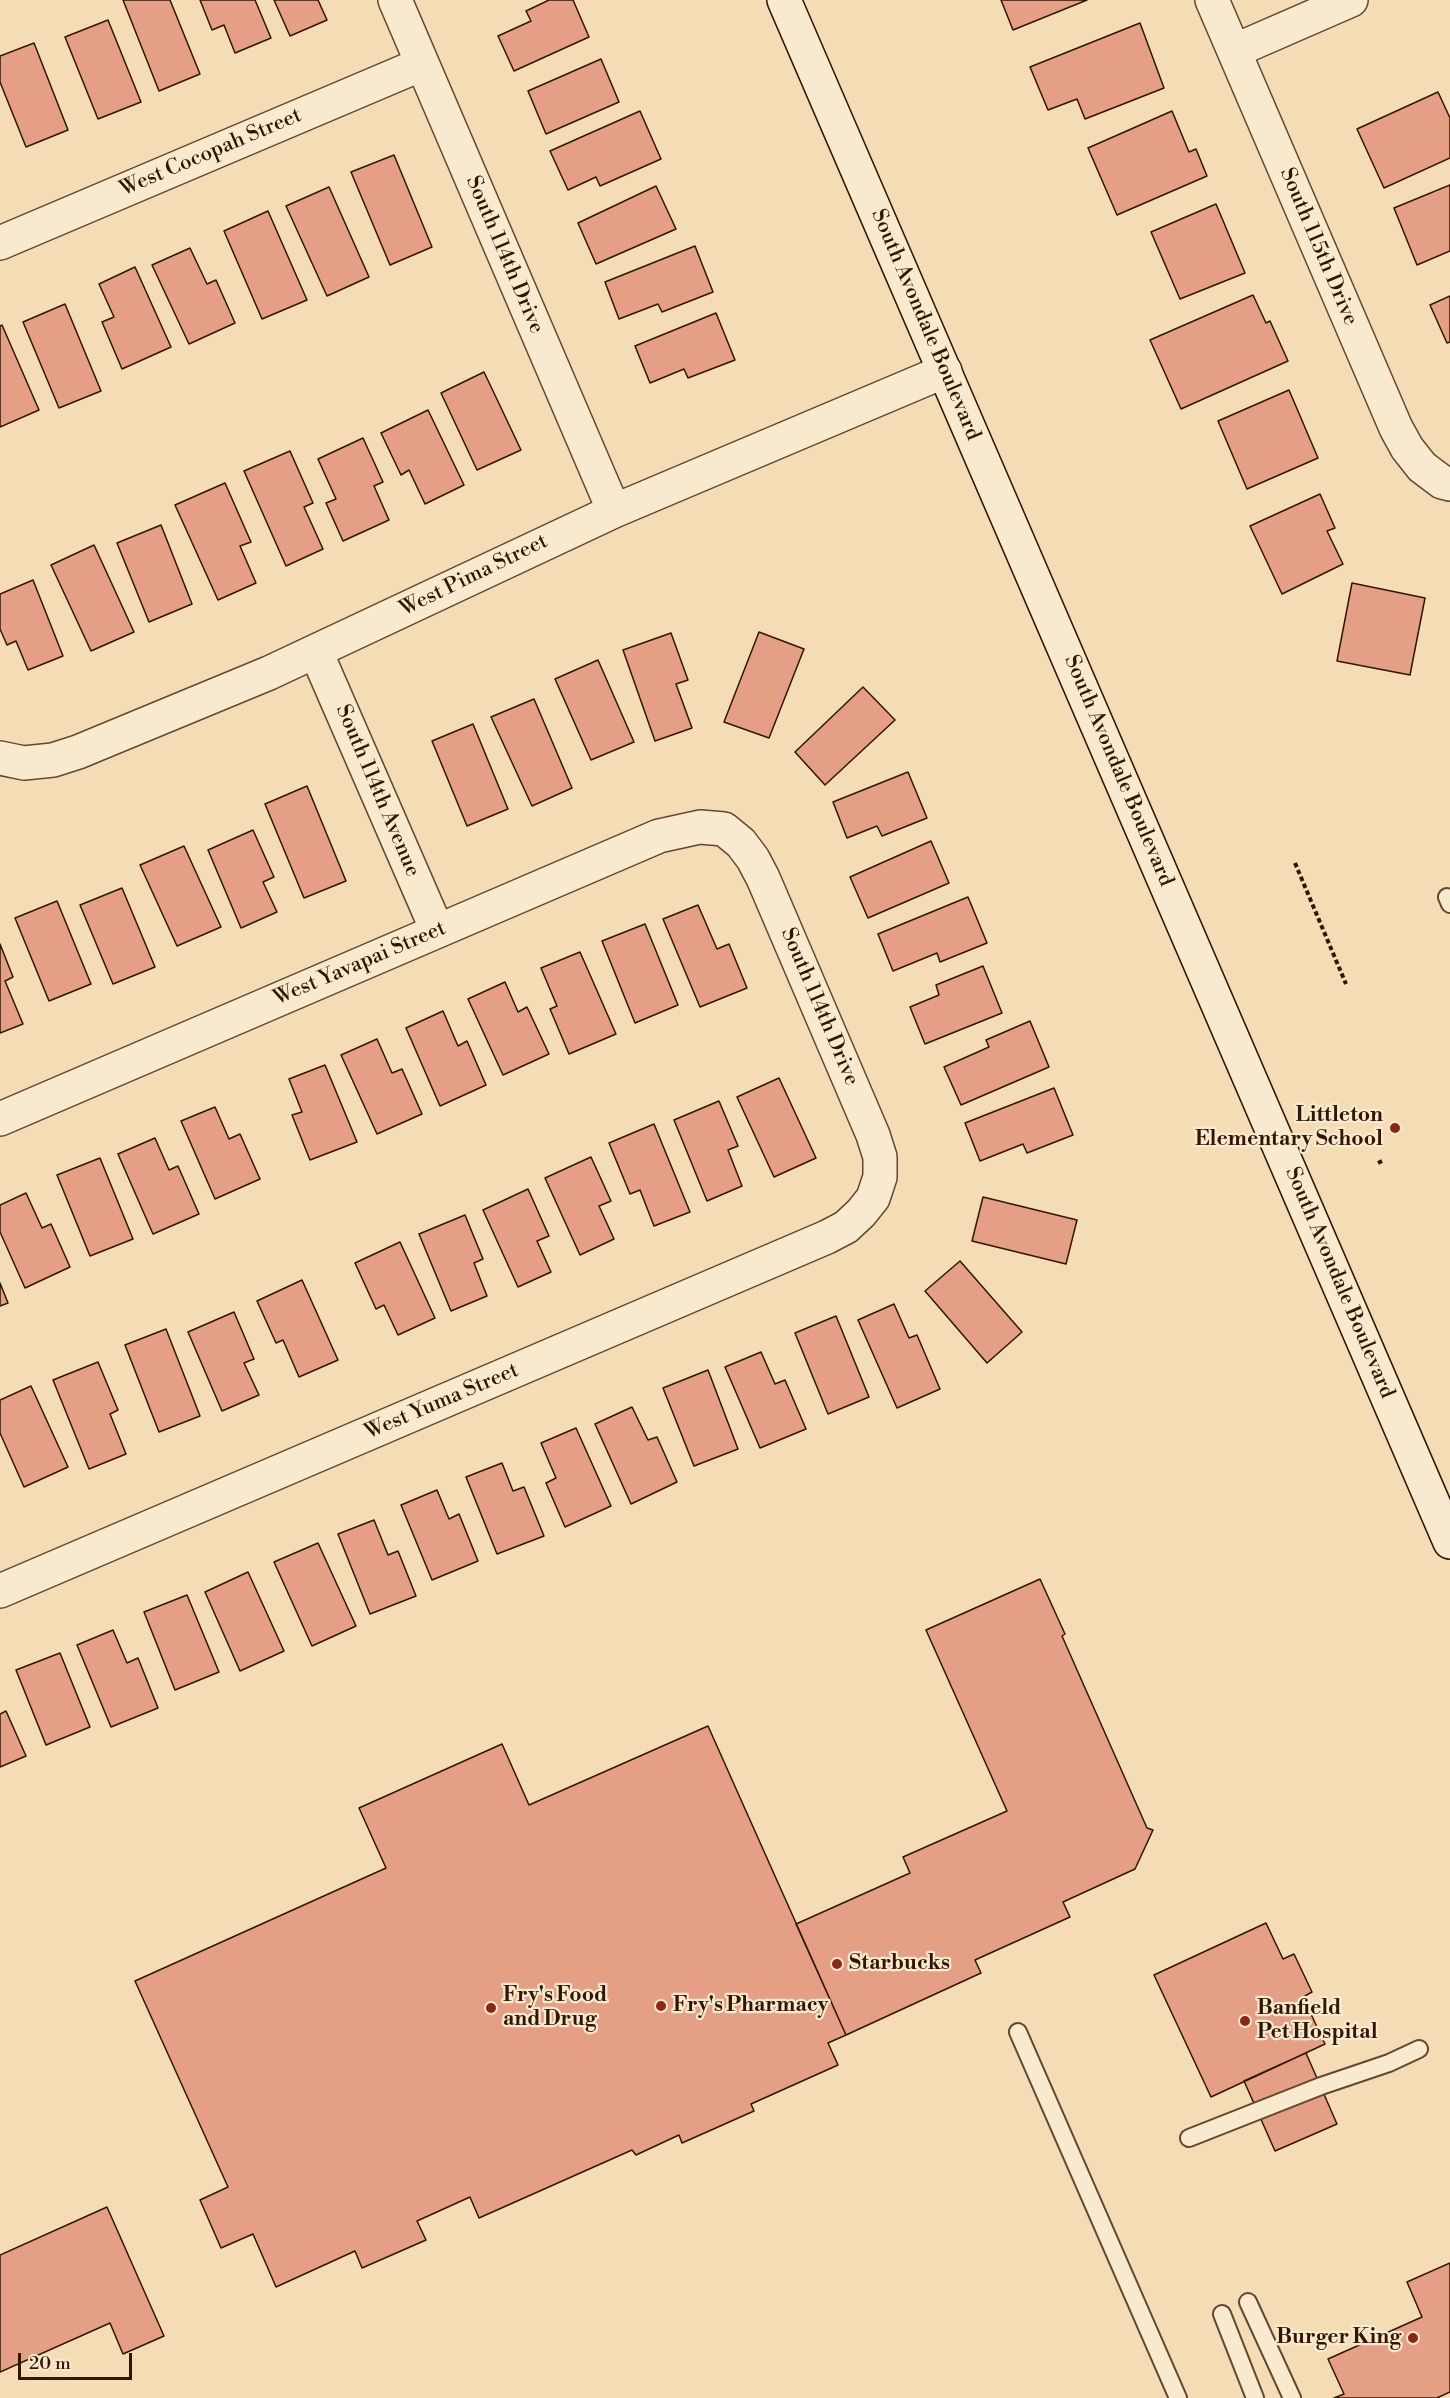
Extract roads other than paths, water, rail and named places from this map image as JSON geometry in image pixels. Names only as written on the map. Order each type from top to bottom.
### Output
[{"type":"street","name":"South 114th Drive","points":[[395,0],[614,511]]},
{"type":"street","name":"South Avondale Boulevard","points":[[784,0],[1450,1542]]},
{"type":"street","name":"South 115th Drive","points":[[1212,0],[1396,428],[1407,448],[1422,467],[1446,483]]},
{"type":"street","points":[[1234,51],[1351,0]]},
{"type":"street","name":"West Cocopah Street","points":[[0,243],[422,64]]},
{"type":"street","name":"West Pima Street","points":[[0,758],[24,763],[53,760],[78,752],[316,652],[614,511],[945,371]]},
{"type":"street","name":"South 114th Avenue","points":[[316,652],[437,930]]},
{"type":"street","name":"West Yavapai Street","points":[[0,1119],[659,836],[700,826],[724,829]]},
{"type":"street","name":"South 114th Drive","points":[[724,829],[741,843],[763,878],[873,1135],[880,1157],[880,1177],[873,1198]]},
{"type":"street","name":"West Yuma Street","points":[[0,1591],[827,1237],[846,1227],[861,1214],[873,1198]]},
{"type":"lane","points":[[1018,2032],[1178,2398]]},
{"type":"lane","points":[[1189,2138],[1321,2086],[1389,2064],[1419,2049]]},
{"type":"lane","points":[[1248,2302],[1292,2398]]},
{"type":"lane","points":[[1222,2314],[1255,2398]]},
{"type":"place","name":"Littleton Elementary School","points":[[1395,1128]]},
{"type":"place","name":"Starbucks","points":[[837,1964]]},
{"type":"place","name":"Fry's Pharmacy","points":[[661,2006]]},
{"type":"place","name":"Fry's Food and Drug","points":[[491,2008]]},
{"type":"place","name":"Banfield Pet Hospital","points":[[1245,2021]]},
{"type":"place","name":"Burger King","points":[[1413,2338]]}]
